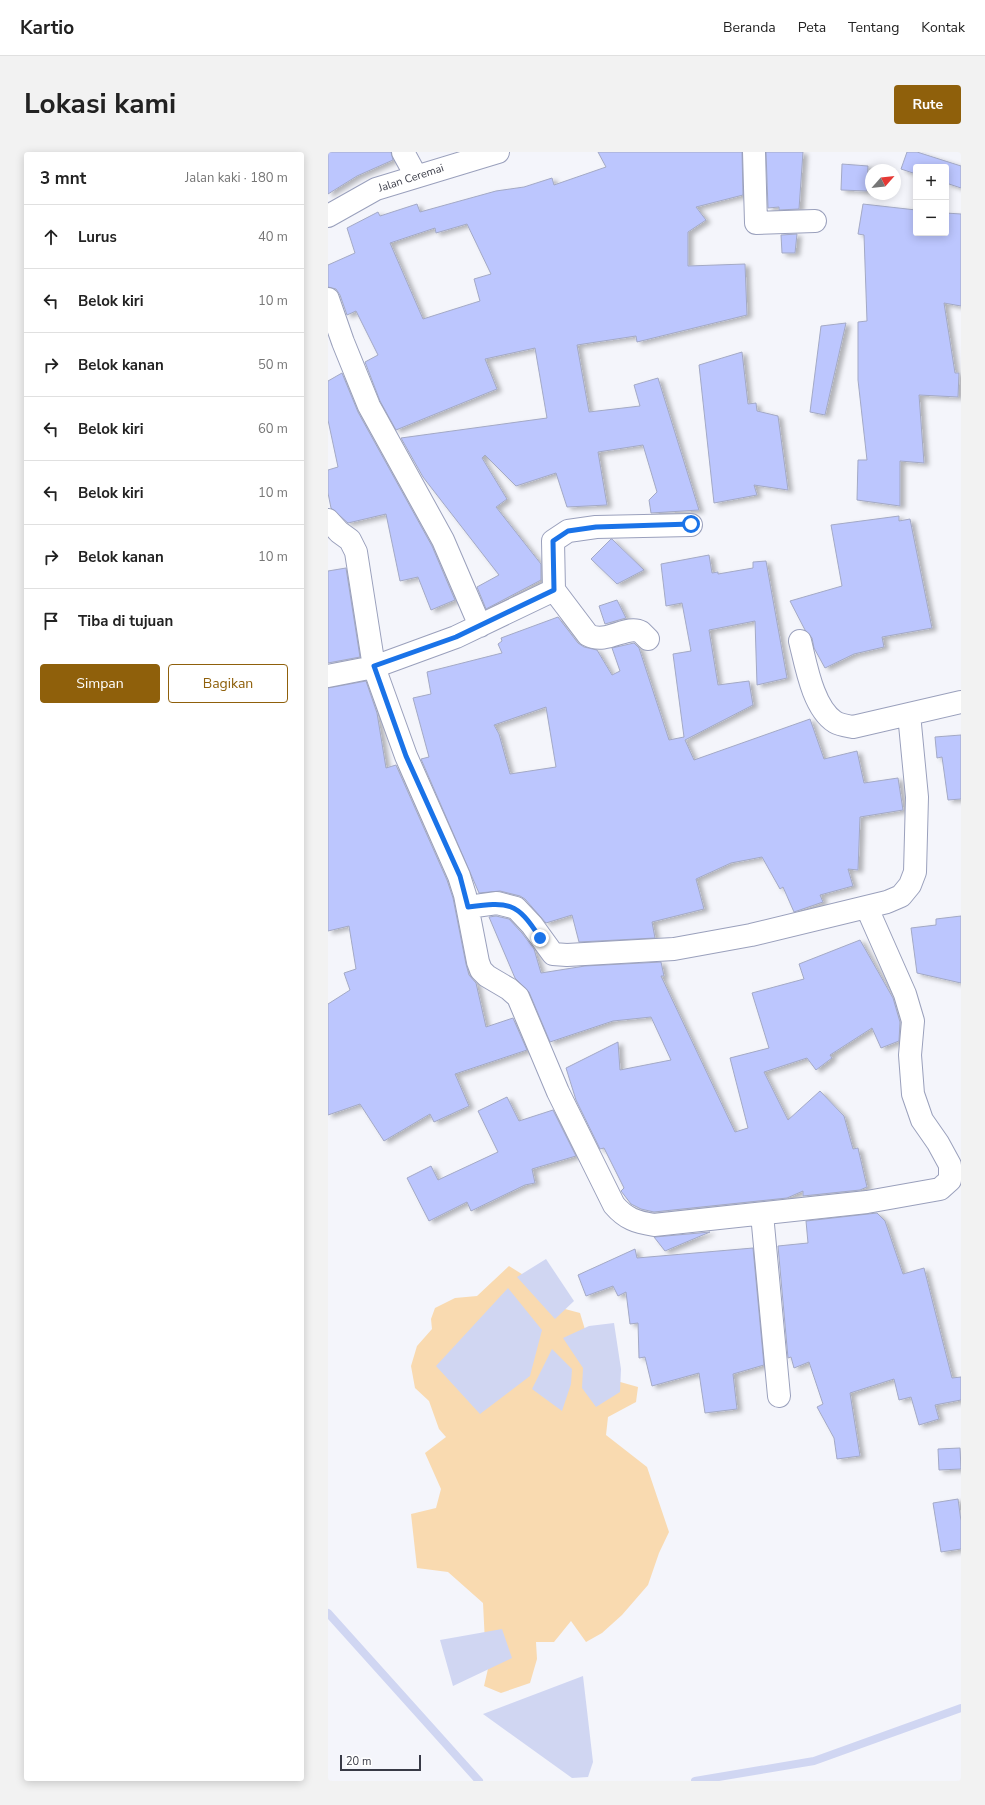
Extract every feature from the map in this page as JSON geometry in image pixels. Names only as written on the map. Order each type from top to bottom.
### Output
[{"type":"street","points":[[403,152],[416,176]]},
{"type":"street","name":"Jalan Ceremai","points":[[328,216],[376,188],[498,152]]},
{"type":"street","points":[[754,152],[756,223],[815,221]]},
{"type":"street","points":[[328,299],[343,342],[369,406],[443,540],[480,626]]},
{"type":"street","points":[[328,520],[339,532],[350,540],[356,552],[374,666],[406,756],[460,876],[481,970],[518,997],[558,1092],[614,1205],[624,1216],[636,1222],[654,1225],[762,1214],[867,1202],[940,1189],[950,1180],[950,1165],[938,1143],[922,1120],[913,1094],[910,1056],[913,1021],[905,994],[867,908]]},
{"type":"street","points":[[648,639],[640,632],[634,631],[603,639],[595,639],[588,635],[554,590],[553,541],[568,531],[596,527],[691,524]]},
{"type":"street","points":[[328,676],[374,666],[456,637],[554,590]]},
{"type":"street","points":[[800,641],[808,677],[816,696],[825,712],[836,723],[853,727],[961,702]]},
{"type":"street","points":[[468,907],[497,904],[516,908],[532,924],[553,954],[567,955],[674,949],[751,935],[867,908],[901,896],[910,885],[915,872],[917,797],[909,714]]},
{"type":"street","points":[[762,1214],[780,1396]]},
{"type":"shaded area","points":[[509,1266],[533,1281],[550,1305],[580,1313],[599,1376],[638,1387],[636,1402],[608,1417],[606,1435],[647,1467],[669,1532],[659,1553],[648,1585],[622,1615],[602,1633],[586,1642],[571,1621],[554,1642],[536,1642],[537,1659],[530,1683],[501,1693],[484,1686],[490,1660],[485,1643],[483,1603],[448,1572],[417,1568],[411,1514],[436,1508],[441,1489],[425,1453],[446,1437],[439,1429],[429,1401],[415,1388],[411,1366],[417,1346],[432,1329],[431,1319],[435,1308],[455,1298],[477,1296]]},
{"type":"water","points":[[546,1259],[574,1301],[555,1319],[517,1277]]},
{"type":"water","points":[[508,1288],[542,1330],[530,1376],[480,1414],[436,1366]]},
{"type":"water","points":[[614,1323],[621,1369],[620,1392],[596,1407],[582,1388],[583,1368],[563,1338],[589,1326]]},
{"type":"water","points":[[552,1349],[572,1369],[571,1384],[562,1411],[532,1389]]},
{"type":"water","points":[[502,1629],[512,1658],[453,1686],[440,1640]]},
{"type":"water","points":[[583,1676],[593,1762],[588,1777],[572,1778],[483,1714]]},
{"type":"building","points":[[328,152],[391,152],[393,160],[357,176],[328,194]]},
{"type":"building","points":[[598,152],[742,152],[743,195],[696,207],[706,220],[688,232],[688,266],[745,264],[747,315],[637,342],[636,336],[577,345],[589,412],[640,406],[634,385],[658,378],[699,510],[651,513],[649,500],[657,492],[643,445],[598,452],[607,505],[567,507],[556,473],[516,486],[485,455],[482,458],[507,499],[496,507],[541,564],[541,580],[486,609],[477,587],[499,575],[423,477],[401,438],[547,418],[535,348],[485,359],[497,389],[396,430],[380,401],[365,362],[378,355],[356,311],[347,315],[340,295],[336,289],[328,287],[328,265],[355,253],[347,228],[378,212],[380,216],[417,204],[420,212],[496,191],[524,187],[552,178],[554,185],[606,167]],"holes":[[[467,224],[491,274],[474,279],[480,301],[423,319],[390,243],[435,228],[436,233]]]},
{"type":"building","points":[[766,152],[803,152],[799,209],[779,210],[779,207],[768,208]]},
{"type":"building","points":[[907,152],[917,152],[961,166],[961,188],[949,184],[949,164],[913,164],[913,173],[901,169]]},
{"type":"building","points":[[842,164],[865,166],[865,191],[841,190]]},
{"type":"building","points":[[863,204],[913,210],[913,236],[949,236],[949,213],[961,214],[961,306],[944,303],[955,373],[959,373],[958,397],[919,395],[924,463],[900,461],[900,506],[857,500],[858,460],[867,460],[858,380],[858,322],[867,321],[864,235],[858,234]]},
{"type":"building","points":[[797,234],[795,253],[782,253],[781,235]]},
{"type":"building","points":[[846,323],[825,415],[810,412],[821,326]]},
{"type":"building","points":[[742,352],[748,404],[756,403],[757,411],[778,416],[788,490],[754,485],[757,495],[714,503],[699,365]]},
{"type":"building","points":[[342,373],[358,412],[432,546],[455,600],[431,610],[418,577],[400,581],[386,514],[348,523],[331,508],[328,493],[328,470],[338,467],[328,420],[328,381]]},
{"type":"building","points":[[899,516],[899,521],[910,519],[932,628],[882,637],[884,647],[854,654],[825,668],[814,648],[812,638],[805,630],[790,601],[842,586],[831,525]]},
{"type":"building","points":[[611,539],[644,570],[617,584],[591,559]]},
{"type":"building","points":[[709,555],[712,573],[718,572],[718,574],[753,568],[753,562],[766,561],[787,678],[757,685],[755,621],[709,630],[718,685],[749,681],[753,705],[685,740],[694,760],[810,719],[824,759],[857,751],[864,783],[898,778],[903,810],[860,817],[858,870],[848,869],[853,886],[820,895],[823,902],[794,912],[783,887],[780,889],[762,857],[731,863],[696,879],[704,909],[652,922],[655,938],[579,942],[572,915],[546,923],[525,899],[520,896],[500,891],[479,893],[421,759],[429,757],[413,698],[431,694],[427,672],[502,653],[498,644],[502,641],[501,638],[558,617],[578,643],[584,647],[597,650],[612,675],[620,671],[612,648],[634,643],[639,648],[669,740],[684,737],[673,654],[691,651],[682,603],[666,606],[661,564]],"holes":[[[546,707],[556,767],[510,774],[499,734],[494,725]]]},
{"type":"building","points":[[346,568],[360,657],[328,663],[328,571]]},
{"type":"building","points":[[617,600],[626,618],[605,624],[599,606]]},
{"type":"building","points":[[366,681],[377,713],[386,768],[396,765],[447,880],[453,898],[466,964],[469,975],[476,983],[486,1027],[513,1018],[527,1050],[455,1074],[469,1106],[434,1122],[430,1114],[384,1141],[360,1104],[328,1115],[328,1004],[350,990],[344,973],[356,969],[349,926],[328,931],[328,688]]},
{"type":"building","points":[[961,735],[961,799],[948,800],[942,757],[937,758],[935,737]]},
{"type":"building","points":[[496,916],[509,919],[522,933],[534,949],[541,973],[585,966],[661,962],[664,976],[661,976],[735,1132],[748,1128],[730,1058],[769,1048],[752,993],[804,979],[799,964],[860,940],[893,998],[900,1022],[899,1041],[881,1048],[872,1028],[830,1055],[832,1058],[816,1070],[807,1058],[764,1072],[788,1120],[820,1091],[844,1116],[853,1149],[858,1148],[867,1187],[860,1190],[803,1196],[803,1191],[787,1198],[654,1212],[641,1209],[631,1204],[621,1191],[624,1188],[604,1148],[600,1149],[576,1100],[566,1068],[618,1042],[620,1070],[671,1060],[651,1017],[613,1021],[550,1042],[529,992],[515,978],[489,917]]},
{"type":"building","points":[[961,916],[961,983],[917,973],[911,928],[936,925],[936,919]]},
{"type":"building","points":[[507,1097],[519,1121],[553,1110],[576,1156],[532,1169],[535,1183],[525,1185],[471,1211],[467,1202],[429,1221],[407,1178],[431,1166],[438,1180],[498,1152],[478,1111]]},
{"type":"building","points":[[877,1213],[885,1221],[903,1274],[924,1268],[952,1378],[961,1377],[961,1400],[935,1405],[939,1419],[919,1425],[911,1397],[899,1400],[894,1379],[850,1393],[860,1456],[837,1459],[834,1438],[817,1407],[823,1404],[809,1362],[794,1368],[791,1357],[788,1358],[778,1246],[808,1243],[806,1221]]},
{"type":"building","points":[[710,1232],[665,1251],[654,1237],[655,1237]]},
{"type":"building","points":[[753,1248],[764,1365],[733,1374],[737,1409],[705,1413],[699,1373],[652,1386],[645,1357],[639,1358],[638,1323],[630,1324],[626,1292],[618,1296],[613,1286],[586,1296],[578,1275],[635,1249],[637,1258]]},
{"type":"building","points":[[960,1448],[961,1469],[939,1470],[938,1449]]},
{"type":"building","points":[[958,1499],[961,1521],[961,1549],[941,1552],[933,1503]]},
{"type":"waterway","points":[[328,1613],[479,1781]]},
{"type":"waterway","points":[[695,1781],[814,1761],[961,1708]]},
{"type":"route","points":[[540,938],[532,924],[516,908],[497,904],[468,907],[460,876],[442,834],[422,796],[374,666],[456,637],[554,590],[553,541],[568,531],[596,527],[691,524]]}]
